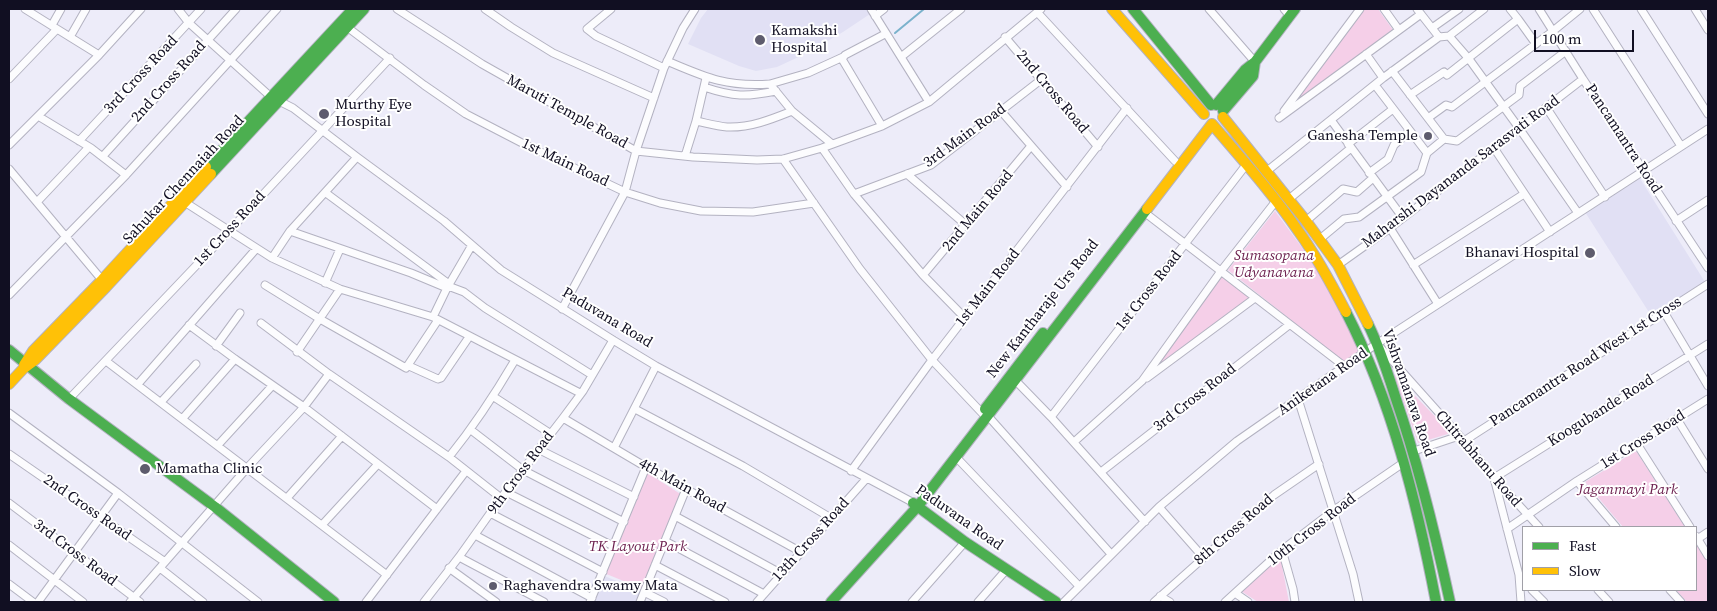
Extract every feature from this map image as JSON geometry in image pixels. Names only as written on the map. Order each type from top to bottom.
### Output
[{"type":"main road","name":"Sahukar Chennaiah Road","points":[[9,384],[25,365],[106,287],[181,200],[274,99],[353,9]]},
{"type":"main road","name":"Sahukar Chennaiah Road","points":[[274,99],[364,9]]},
{"type":"main road","name":"Vishvamanava Road","points":[[1112,9],[1276,201],[1324,271],[1365,352],[1378,385],[1404,463],[1434,586],[1436,602]]},
{"type":"main road","name":"Vishvamanava Road","points":[[1133,9],[1218,109],[1306,220],[1338,265],[1378,345],[1414,452],[1432,519],[1450,602]]},
{"type":"main road","points":[[1218,109],[1206,108],[1207,119],[1220,122],[1218,109],[1245,70],[1255,62],[1289,11]]},
{"type":"main road","name":"New Kantharaje Urs Road","points":[[831,602],[908,517],[915,504],[985,415],[1207,119]]},
{"type":"main road","name":"New Kantharaje Urs Road","points":[[915,504],[956,457],[985,415],[1016,381],[1144,212],[1207,119]]},
{"type":"main road","name":"Sahukar Chennaiah Road","points":[[25,365],[33,351],[181,200]]},
{"type":"main road","points":[[9,350],[69,399],[215,507],[334,602]]},
{"type":"main road","name":"Paduvana Road","points":[[915,504],[1049,601]]},
{"type":"street","points":[[9,79],[54,27],[61,9]]},
{"type":"street","points":[[70,37],[86,9]]},
{"type":"street","points":[[9,145],[142,9]]},
{"type":"street","name":"Paduvana Road","points":[[178,9],[189,23],[274,99],[293,108],[356,158],[444,221],[501,270],[656,366],[915,504]]},
{"type":"street","name":"3rd Cross Road","points":[[80,141],[201,9]]},
{"type":"street","name":"2nd Cross Road","points":[[103,156],[236,9]]},
{"type":"street","points":[[9,295],[126,175],[277,9]]},
{"type":"street","name":"Maruti Temple Road","points":[[397,9],[482,64],[636,151],[757,160],[783,159],[822,148],[882,126],[929,102],[1039,10]]},
{"type":"street","points":[[485,9],[553,53],[654,98]]},
{"type":"street","points":[[611,9],[587,29],[596,36],[666,64],[706,78],[747,86],[770,84],[808,74],[885,34]]},
{"type":"street","points":[[562,309],[625,192],[636,151],[666,64],[695,9]]},
{"type":"street","points":[[871,9],[929,102]]},
{"type":"street","points":[[875,16],[884,9]]},
{"type":"street","points":[[901,57],[961,9]]},
{"type":"street","points":[[1209,9],[1255,62]]},
{"type":"street","points":[[1360,9],[1279,118],[1399,30],[1419,11],[1439,37]]},
{"type":"street","points":[[1384,9],[1399,30]]},
{"type":"street","points":[[1432,28],[1459,9]]},
{"type":"street","points":[[1267,171],[1392,71],[1439,37],[1449,36],[1484,9]]},
{"type":"street","points":[[1510,9],[1536,44]]},
{"type":"street","name":"Pancamantra Road","points":[[1539,9],[1708,268]]},
{"type":"street","points":[[1428,118],[1446,105],[1452,107],[1580,9]]},
{"type":"street","points":[[1593,9],[1681,146]]},
{"type":"street","points":[[1641,9],[1708,114]]},
{"type":"street","points":[[1695,9],[1708,30]]},
{"type":"street","points":[[29,10],[99,55]]},
{"type":"street","points":[[1039,10],[1174,161]]},
{"type":"street","points":[[1410,95],[1444,72],[1448,75],[1518,19]]},
{"type":"street","name":"1st Main Road","points":[[347,27],[390,58],[424,86],[466,114],[625,192],[660,203],[701,211],[753,212],[814,203]]},
{"type":"street","points":[[1449,36],[1469,59],[1504,107],[1578,213]]},
{"type":"street","name":"2nd Cross Road","points":[[1005,37],[1098,147]]},
{"type":"street","points":[[1392,71],[1444,139],[1457,141],[1519,96],[1520,86],[1566,51]]},
{"type":"street","points":[[1366,54],[1383,78]]},
{"type":"street","points":[[843,57],[842,60],[882,126]]},
{"type":"street","name":"1st Cross Road","points":[[69,399],[390,58]]},
{"type":"street","points":[[685,156],[696,121],[706,78]]},
{"type":"street","name":"3rd Main Road","points":[[854,194],[931,165],[1042,79]]},
{"type":"street","name":"Maharshi Dayananda Sarasvati Road","points":[[1338,265],[1390,228],[1583,79]]},
{"type":"street","points":[[770,84],[792,111],[832,144]]},
{"type":"street","points":[[1375,85],[1427,153]]},
{"type":"street","points":[[704,87],[733,96],[752,96],[776,91]]},
{"type":"street","points":[[1546,107],[1604,197]]},
{"type":"street","name":"1st Main Road","points":[[852,471],[932,360],[1127,108]]},
{"type":"street","points":[[1288,199],[1393,109]]},
{"type":"street","points":[[696,121],[727,127],[741,126],[768,121],[792,111]]},
{"type":"street","points":[[1001,111],[1067,186]]},
{"type":"street","points":[[38,116],[103,156],[126,175]]},
{"type":"street","points":[[1331,120],[1403,218]]},
{"type":"street","name":"Aniketana Road","points":[[1064,602],[1159,507],[1237,441],[1365,352],[1708,129]]},
{"type":"street","points":[[1306,220],[1343,189],[1357,192],[1388,159],[1394,145],[1410,131]]},
{"type":"street","points":[[1320,240],[1344,219],[1359,218],[1421,172],[1427,153],[1444,139]]},
{"type":"street","name":"2nd Main Road","points":[[923,275],[1032,146]]},
{"type":"street","points":[[37,202],[89,147]]},
{"type":"street","points":[[822,148],[854,194],[923,275],[965,318]]},
{"type":"street","points":[[1494,148],[1550,232]]},
{"type":"street","points":[[272,258],[290,232],[356,158]]},
{"type":"street","points":[[783,159],[860,269],[932,360],[985,415],[1111,554]]},
{"type":"street","name":"1st Cross Road","points":[[1051,417],[1246,165]]},
{"type":"street","points":[[9,168],[102,280]]},
{"type":"street","points":[[907,174],[966,225]]},
{"type":"street","points":[[326,193],[448,286]]},
{"type":"street","points":[[1413,265],[1524,194]]},
{"type":"street","points":[[181,200],[272,258],[340,289],[435,319],[580,393]]},
{"type":"street","points":[[1676,221],[1708,200]]},
{"type":"street","points":[[1142,381],[1221,271],[1276,201]]},
{"type":"street","points":[[1144,212],[1344,366]]},
{"type":"street","points":[[1390,228],[1438,304]]},
{"type":"street","points":[[290,232],[464,292],[485,308],[592,375]]},
{"type":"street","points":[[409,366],[435,319],[448,286],[472,245]]},
{"type":"street","points":[[138,384],[256,249]]},
{"type":"street","points":[[324,283],[340,249]]},
{"type":"street","name":"Pancamantra Road West 1st Cross","points":[[1414,452],[1462,439],[1708,284]]},
{"type":"street","points":[[265,285],[406,368],[409,366],[438,380],[442,378],[469,337]]},
{"type":"street","points":[[297,352],[340,289]]},
{"type":"street","points":[[1074,442],[1142,381],[1255,298]]},
{"type":"street","points":[[1664,312],[1708,386]]},
{"type":"street","points":[[216,346],[240,313]]},
{"type":"street","points":[[261,323],[297,352],[449,457],[501,498]]},
{"type":"street","points":[[189,325],[234,359],[304,407],[437,509]]},
{"type":"street","name":"3rd Cross Road","points":[[1101,472],[1289,325]]},
{"type":"street","name":"9th Cross Road","points":[[425,602],[501,498],[563,418],[613,340]]},
{"type":"street","name":"Koogubande Road","points":[[1494,478],[1708,344]]},
{"type":"street","name":"Chitrabhanu Road","points":[[1378,345],[1538,526]]},
{"type":"street","points":[[183,418],[234,359]]},
{"type":"street","points":[[449,457],[494,397],[515,360]]},
{"type":"street","points":[[106,361],[248,467],[387,575]]},
{"type":"street","points":[[161,402],[196,364]]},
{"type":"street","points":[[614,448],[656,366]]},
{"type":"street","points":[[135,601],[162,565],[215,507],[248,467],[304,407],[329,374]]},
{"type":"street","points":[[1016,381],[1074,442],[1145,522]]},
{"type":"street","points":[[218,445],[272,386]]},
{"type":"street","points":[[494,397],[550,434]]},
{"type":"street","points":[[1298,399],[1353,574],[1359,602]]},
{"type":"street","name":"1st Cross Road","points":[[1507,529],[1577,481],[1708,399]]},
{"type":"street","points":[[635,408],[743,466],[831,518]]},
{"type":"street","points":[[9,413],[258,602]]},
{"type":"street","name":"4th Main Road","points":[[563,418],[646,467],[801,552]]},
{"type":"street","points":[[1677,418],[1708,469]]},
{"type":"street","points":[[471,430],[523,470],[624,522]]},
{"type":"street","points":[[287,498],[342,436]]},
{"type":"street","points":[[1637,444],[1689,526]]},
{"type":"street","points":[[540,450],[634,497]]},
{"type":"street","name":"2nd Cross Road","points":[[9,454],[100,518],[162,565],[203,602]]},
{"type":"street","points":[[956,457],[1079,586]]},
{"type":"street","name":"10th Cross Road","points":[[1225,602],[1282,550],[1333,511],[1404,463]]},
{"type":"street","points":[[322,525],[378,464]]},
{"type":"street","name":"8th Cross Road","points":[[1154,602],[1274,495],[1319,464]]},
{"type":"street","points":[[475,535],[591,600],[646,467]]},
{"type":"street","points":[[366,602],[466,471]]},
{"type":"street","points":[[1494,478],[1521,577],[1521,602]]},
{"type":"street","name":"13th Cross Road","points":[[757,602],[866,479]]},
{"type":"street","points":[[1577,481],[1615,526]]},
{"type":"street","points":[[640,602],[686,489]]},
{"type":"street","points":[[506,492],[613,546]]},
{"type":"street","points":[[38,602],[118,494]]},
{"type":"street","name":"3rd Cross Road","points":[[9,504],[135,601]]},
{"type":"street","points":[[1159,507],[1203,558]]},
{"type":"street","points":[[490,513],[603,572]]},
{"type":"street","points":[[675,516],[782,574]]},
{"type":"street","points":[[1697,540],[1708,556]]},
{"type":"street","points":[[665,541],[764,594]]},
{"type":"street","points":[[912,602],[965,542]]},
{"type":"street","points":[[9,545],[83,602]]},
{"type":"street","points":[[1282,550],[1295,602]]},
{"type":"street","points":[[459,557],[544,602]]},
{"type":"street","points":[[655,565],[725,602]]},
{"type":"street","points":[[449,568],[496,602]]},
{"type":"street","points":[[978,602],[1007,569]]},
{"type":"street","points":[[9,584],[33,602]]},
{"type":"street","points":[[1533,591],[1544,602]]},
{"type":"street","points":[[1599,591],[1609,602]]},
{"type":"street","points":[[1671,591],[1681,602]]},
{"type":"street","points":[[644,592],[664,602]]},
{"type":"street","points":[[1235,593],[1248,602]]},
{"type":"street","points":[[1160,596],[1170,602]]},
{"type":"shaded area","name":"Kamakshi Hospital","points":[[708,9],[867,9],[870,14],[805,54],[777,67],[756,71],[739,66],[688,44],[701,18]]},
{"type":"shaded area","points":[[1639,177],[1705,282],[1652,317],[1585,212]]},
{"type":"shaded area","points":[[602,575],[644,592],[640,602],[590,602]]},
{"type":"green space","points":[[1365,9],[1378,9],[1393,30],[1294,103]]},
{"type":"green space","name":"Sumasopana Udyanavana","points":[[1275,211],[1320,272],[1359,351],[1344,362],[1228,270]]},
{"type":"green space","points":[[1221,275],[1251,298],[1155,368]]},
{"type":"green space","points":[[1394,374],[1451,433],[1418,443]]},
{"type":"green space","name":"Jaganmayi Park","points":[[1636,451],[1684,526],[1622,526],[1585,482]]},
{"type":"green space","name":"TK Layout Park","points":[[646,472],[682,495],[643,589],[604,573]]},
{"type":"green space","points":[[1697,545],[1708,562],[1708,602],[1687,602],[1677,591],[1697,591]]},
{"type":"green space","points":[[1280,556],[1289,602],[1258,602],[1241,591]]},
{"type":"waterway","points":[[895,33],[924,9]]},
{"type":"traffic: fast","points":[[206,167],[353,9]]},
{"type":"traffic: fast","points":[[211,174],[364,9]]},
{"type":"traffic: fast","points":[[1133,9],[1211,105]]},
{"type":"traffic: fast","points":[[1216,105],[1245,70],[1255,62],[1295,9]]},
{"type":"traffic: fast","points":[[1223,111],[1253,76],[1255,62]]},
{"type":"traffic: fast","points":[[831,602],[918,506],[1147,209]]},
{"type":"traffic: fast","points":[[1346,312],[1377,381],[1390,417],[1411,490],[1436,602]]},
{"type":"traffic: fast","points":[[1368,324],[1384,361],[1412,449],[1450,602]]},
{"type":"traffic: fast","points":[[985,409],[1043,333]]},
{"type":"traffic: fast","points":[[9,350],[69,399],[215,507],[334,602]]},
{"type":"traffic: fast","points":[[913,503],[965,542],[1056,602]]},
{"type":"traffic: slow","points":[[1112,9],[1204,114]]},
{"type":"traffic: slow","points":[[1223,117],[1306,221],[1338,265],[1368,324]]},
{"type":"traffic: slow","points":[[1147,209],[1212,124],[1289,218],[1318,261],[1346,312]]},
{"type":"traffic: slow","points":[[24,365],[33,351],[102,280],[206,167]]},
{"type":"traffic: slow","points":[[9,384],[106,287],[211,174]]},
{"type":"place","name":"Kamakshi Hospital","points":[[760,40]]},
{"type":"place","name":"Murthy Eye Hospital","points":[[324,114]]},
{"type":"place","name":"Ganesha Temple","points":[[1428,136]]},
{"type":"place","name":"Bhanavi Hospital","points":[[1590,253]]},
{"type":"place","name":"Mamatha Clinic","points":[[145,469]]},
{"type":"place","name":"Raghavendra Swamy Mata","points":[[493,586]]}]
